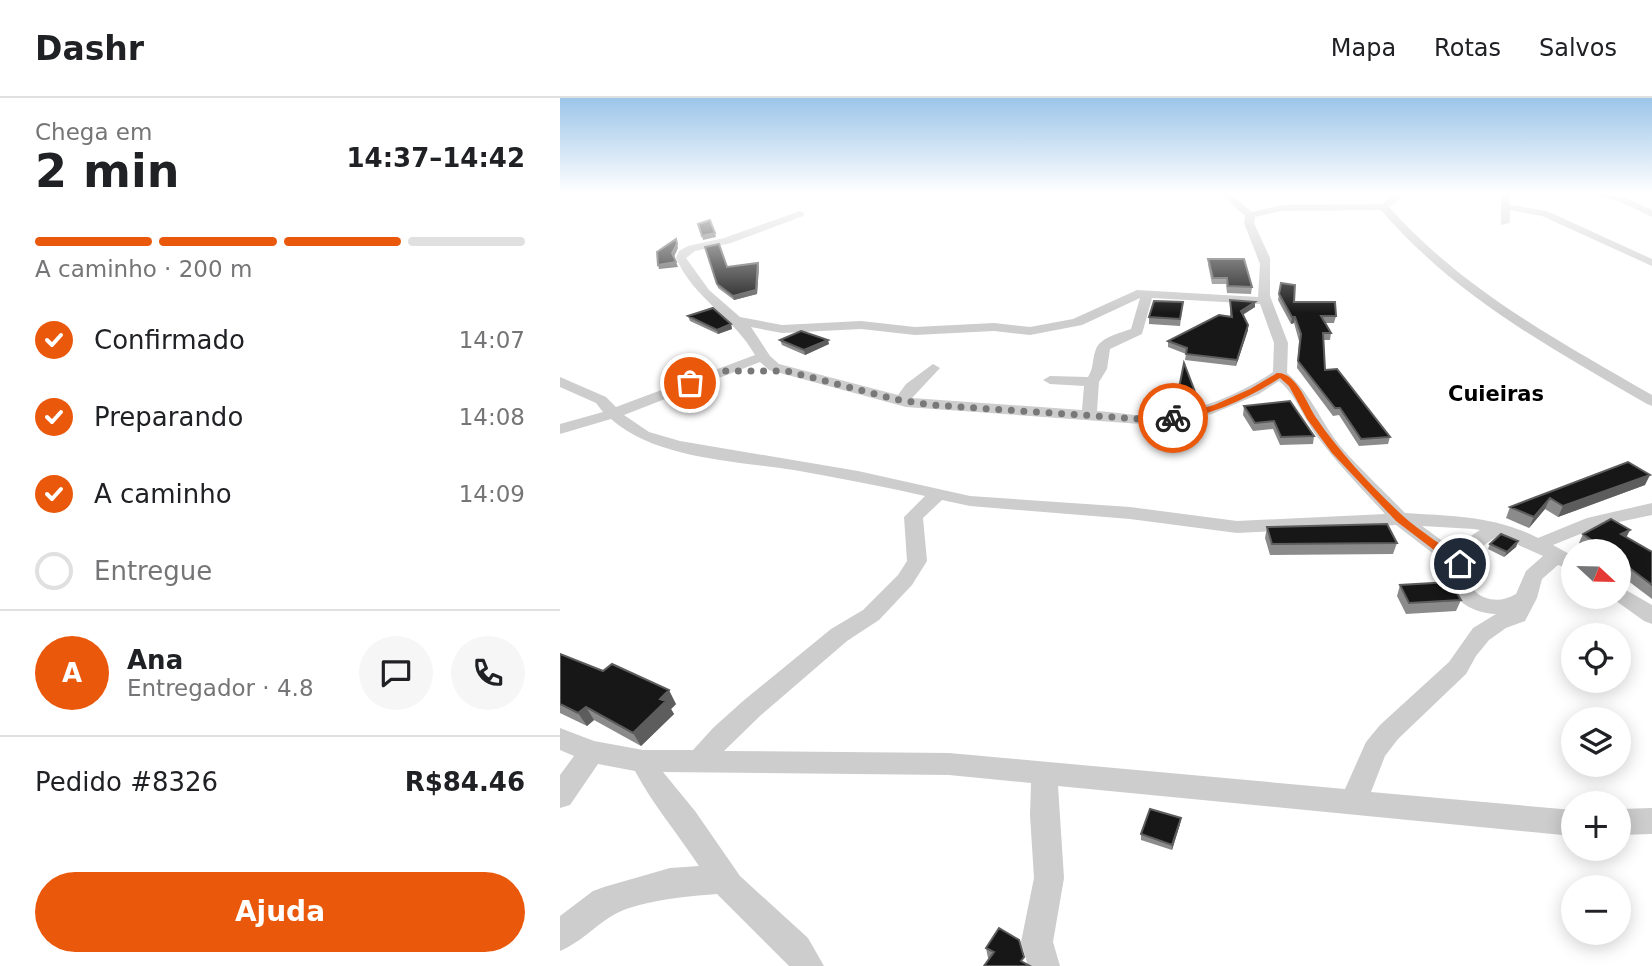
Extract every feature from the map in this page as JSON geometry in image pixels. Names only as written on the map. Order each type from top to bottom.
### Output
[{"type":"street","points":[[750,233],[727,241],[697,246],[684,253],[681,258],[716,304],[740,321],[757,344],[762,357],[774,367],[787,371],[902,401],[1156,420],[1193,415],[1254,391],[1280,374]]},
{"type":"street","points":[[1253,233],[1267,268],[1262,286],[1265,301],[1282,338],[1280,374]]},
{"type":"street","points":[[1407,233],[1427,256],[1444,270],[1545,341],[1652,401]]},
{"type":"street","points":[[1586,233],[1652,263]]},
{"type":"street","points":[[740,321],[782,329],[861,325],[915,331],[994,327],[1030,331],[1077,322],[1127,296],[1147,294],[1265,301]]},
{"type":"street","points":[[1088,414],[1092,382],[1100,369],[1103,349],[1107,344],[1137,331],[1147,294]]},
{"type":"street","points":[[560,429],[614,414],[762,357]]},
{"type":"street","points":[[902,401],[911,387],[933,369]]},
{"type":"street","points":[[724,371],[787,371]]},
{"type":"street","points":[[1280,374],[1292,384],[1312,419],[1336,451],[1400,519],[1460,564]]},
{"type":"street","points":[[1050,380],[1092,382]]},
{"type":"street","points":[[560,381],[601,400],[614,414],[643,435],[677,446],[858,476],[937,494],[1006,506],[1130,513],[1237,527],[1400,519],[1476,523],[1498,528],[1561,556]]},
{"type":"street","points":[[701,760],[742,717],[839,635],[870,615],[905,580],[917,561],[917,546],[912,531],[913,517],[937,494]]},
{"type":"street","points":[[1539,545],[1562,531],[1652,509]]},
{"type":"street","points":[[1498,528],[1475,541],[1466,550],[1460,564],[1457,586],[1463,596],[1476,603],[1491,606],[1520,603],[1526,598]]},
{"type":"street","points":[[1352,803],[1370,761],[1389,732],[1458,668],[1464,653],[1491,625],[1499,620],[1517,616],[1532,579],[1561,562]]},
{"type":"street","points":[[1631,601],[1652,616]]},
{"type":"street","points":[[560,739],[592,752],[643,761],[949,764],[1561,822]]},
{"type":"street","points":[[560,796],[592,752]]},
{"type":"street","points":[[643,761],[659,790],[685,820],[724,879],[745,903],[797,949],[808,966]]},
{"type":"street","points":[[1045,774],[1044,815],[1049,878],[1037,942],[1045,965]]},
{"type":"street","points":[[1631,822],[1652,821]]},
{"type":"street","points":[[560,935],[604,902],[670,883],[724,879]]},
{"type":"building","points":[[676,239],[677,244],[672,253],[676,262],[658,265],[657,252]]},
{"type":"building","points":[[719,244],[727,267],[758,263],[756,290],[733,296],[717,284],[705,247]]},
{"type":"building","points":[[1208,259],[1244,259],[1252,287],[1228,286],[1227,278],[1213,278]]},
{"type":"building","points":[[1281,283],[1295,285],[1294,302],[1335,302],[1336,316],[1321,316],[1331,333],[1323,333],[1325,370],[1337,369],[1390,437],[1361,439],[1340,408],[1335,408],[1298,361],[1301,334],[1295,317],[1292,317],[1279,294]]},
{"type":"building","points":[[1230,300],[1255,302],[1241,311],[1248,325],[1237,360],[1186,354],[1187,348],[1168,341],[1219,315],[1232,317]]},
{"type":"building","points":[[1154,301],[1183,302],[1180,319],[1149,317]]},
{"type":"building","points":[[713,308],[731,324],[717,330],[688,316]]},
{"type":"building","points":[[801,331],[828,340],[804,350],[780,340]]},
{"type":"building","points":[[1184,363],[1197,397],[1177,398]]},
{"type":"building","points":[[1290,401],[1314,436],[1281,437],[1274,421],[1255,423],[1244,406]]},
{"type":"building","points":[[1628,462],[1650,475],[1563,506],[1550,498],[1534,517],[1510,507]]},
{"type":"building","points":[[1611,519],[1630,530],[1621,534],[1630,539],[1590,539],[1583,534]]},
{"type":"building","points":[[1387,524],[1397,543],[1272,544],[1267,527]]},
{"type":"building","points":[[1501,534],[1518,541],[1507,552],[1490,544]]},
{"type":"building","points":[[1631,540],[1652,552],[1652,585],[1631,569]]},
{"type":"building","points":[[1450,582],[1461,600],[1409,603],[1400,585]]},
{"type":"building","points":[[560,654],[603,671],[612,664],[669,690],[660,699],[666,701],[633,733],[586,707],[578,713],[560,704]]},
{"type":"building","points":[[1150,809],[1181,818],[1172,845],[1141,834]]},
{"type":"building","points":[[999,928],[1019,940],[1024,957],[1021,961],[1030,966],[984,966],[994,952],[986,948]]},
{"type":"way so far","points":[[690,383],[724,371],[787,371],[894,399],[932,405],[1156,420],[1173,418]]},
{"type":"district","name":"Cuieiras","points":[[1496,394]]},
{"type":"route","points":[[1173,418],[1217,407],[1254,391],[1280,374],[1292,384],[1312,419],[1336,451],[1400,519],[1460,564]]}]
